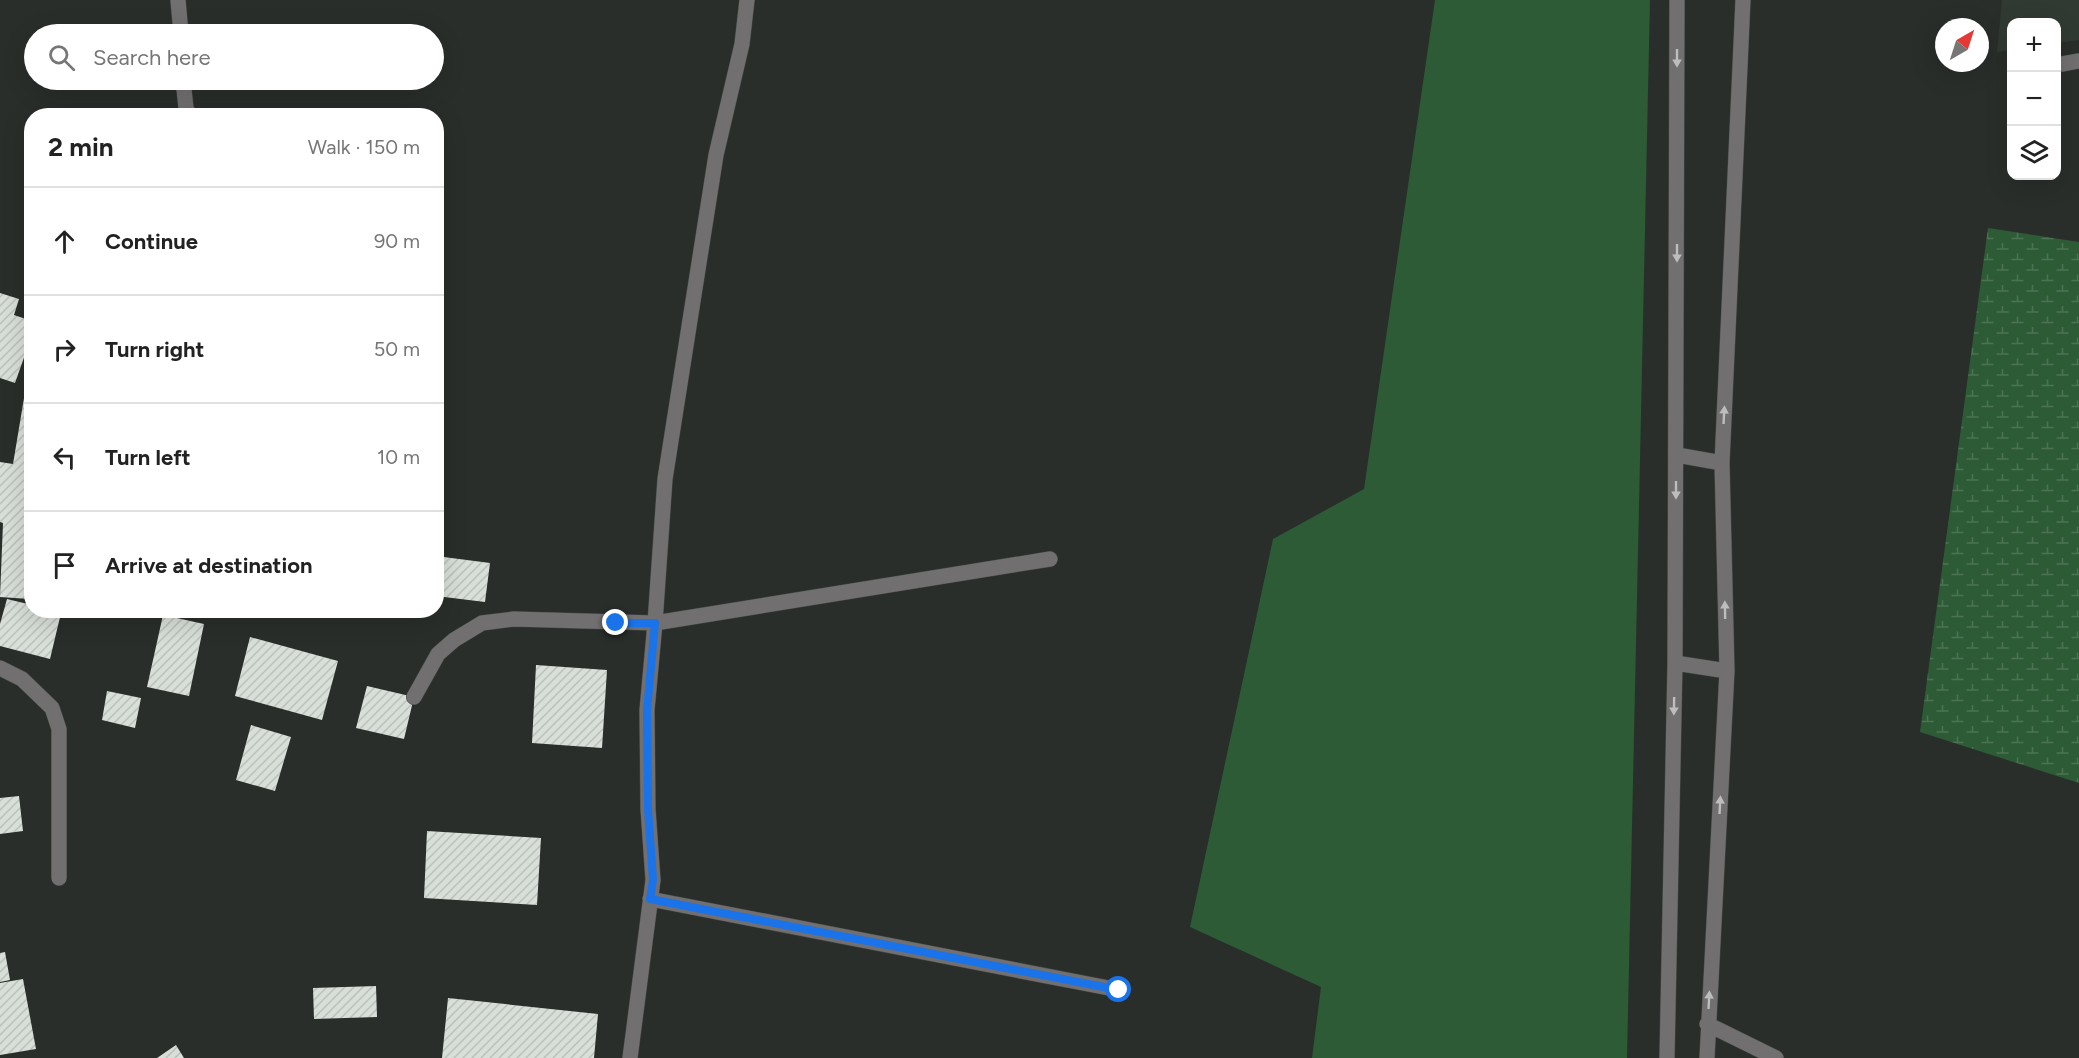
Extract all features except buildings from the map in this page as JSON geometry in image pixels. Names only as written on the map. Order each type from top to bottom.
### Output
[{"type":"street","points":[[178,0],[180,24]]},
{"type":"street","points":[[630,1058],[653,880],[648,809],[647,710],[665,479],[716,155],[742,44],[747,0]]},
{"type":"street","points":[[1666,1058],[1675,663],[1677,0]]},
{"type":"street","points":[[1707,1058],[1727,671],[1722,463],[1743,0]]},
{"type":"street","points":[[2061,64],[2079,62]]},
{"type":"street","points":[[184,90],[186,108]]},
{"type":"street","points":[[1677,454],[1722,463]]},
{"type":"street","points":[[414,697],[438,654],[454,640],[482,623],[514,619],[655,623],[1050,559]]},
{"type":"street","points":[[1675,663],[1727,671]]},
{"type":"street","points":[[0,668],[22,679],[52,708],[59,729],[59,878]]},
{"type":"street","points":[[650,899],[1119,990]]},
{"type":"street","points":[[1707,1024],[1776,1058]]},
{"type":"shaded area","points":[[2002,0],[2079,0],[2079,40],[2061,42],[2061,18],[2007,18],[2007,51],[1997,52]]},
{"type":"green space","points":[[1435,0],[1650,0],[1627,1058],[1312,1058],[1321,987],[1190,927],[1273,539],[1364,489]]},
{"type":"green space","points":[[1988,228],[2079,242],[2079,783],[1920,732]]},
{"type":"route","points":[[616,623],[655,623],[647,710],[648,809],[653,880],[650,899],[1119,990]]}]
